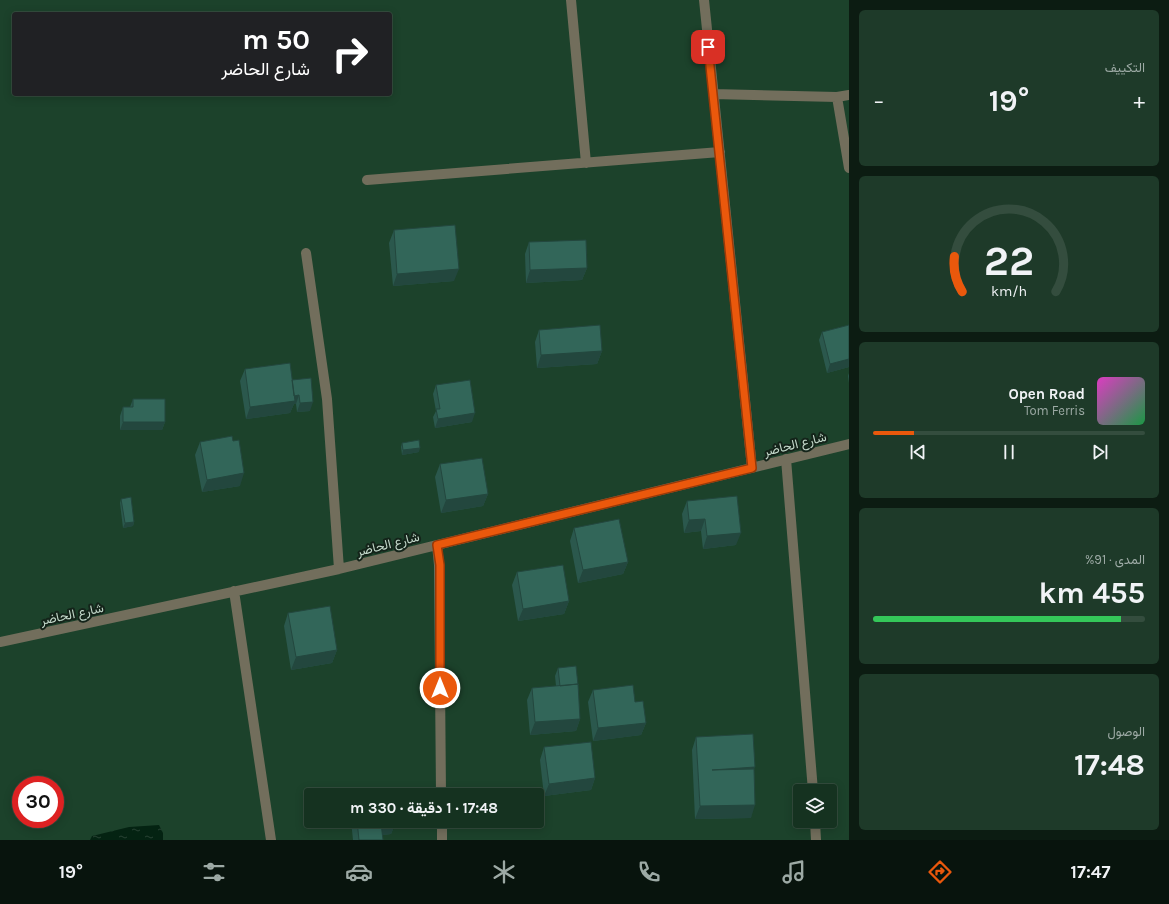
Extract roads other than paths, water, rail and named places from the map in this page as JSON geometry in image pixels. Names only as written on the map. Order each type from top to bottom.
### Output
[{"type":"street","points":[[571,0],[586,162]]},
{"type":"street","points":[[704,0],[752,468]]},
{"type":"street","points":[[713,94],[837,97],[849,95]]},
{"type":"street","points":[[837,97],[849,168]]},
{"type":"street","points":[[367,180],[720,152]]},
{"type":"street","points":[[306,253],[327,399],[339,569]]},
{"type":"street","name":"شارع الحاضر","points":[[0,642],[339,569],[849,444]]},
{"type":"street","points":[[786,459],[812,784]]},
{"type":"street","points":[[437,545],[440,565],[441,788]]},
{"type":"street","points":[[234,591],[271,840]]},
{"type":"street","points":[[442,828],[442,840]]},
{"type":"street","points":[[815,828],[816,840]]},
{"type":"water","points":[[159,825],[163,833],[163,840],[90,840],[92,836],[129,827]]}]
